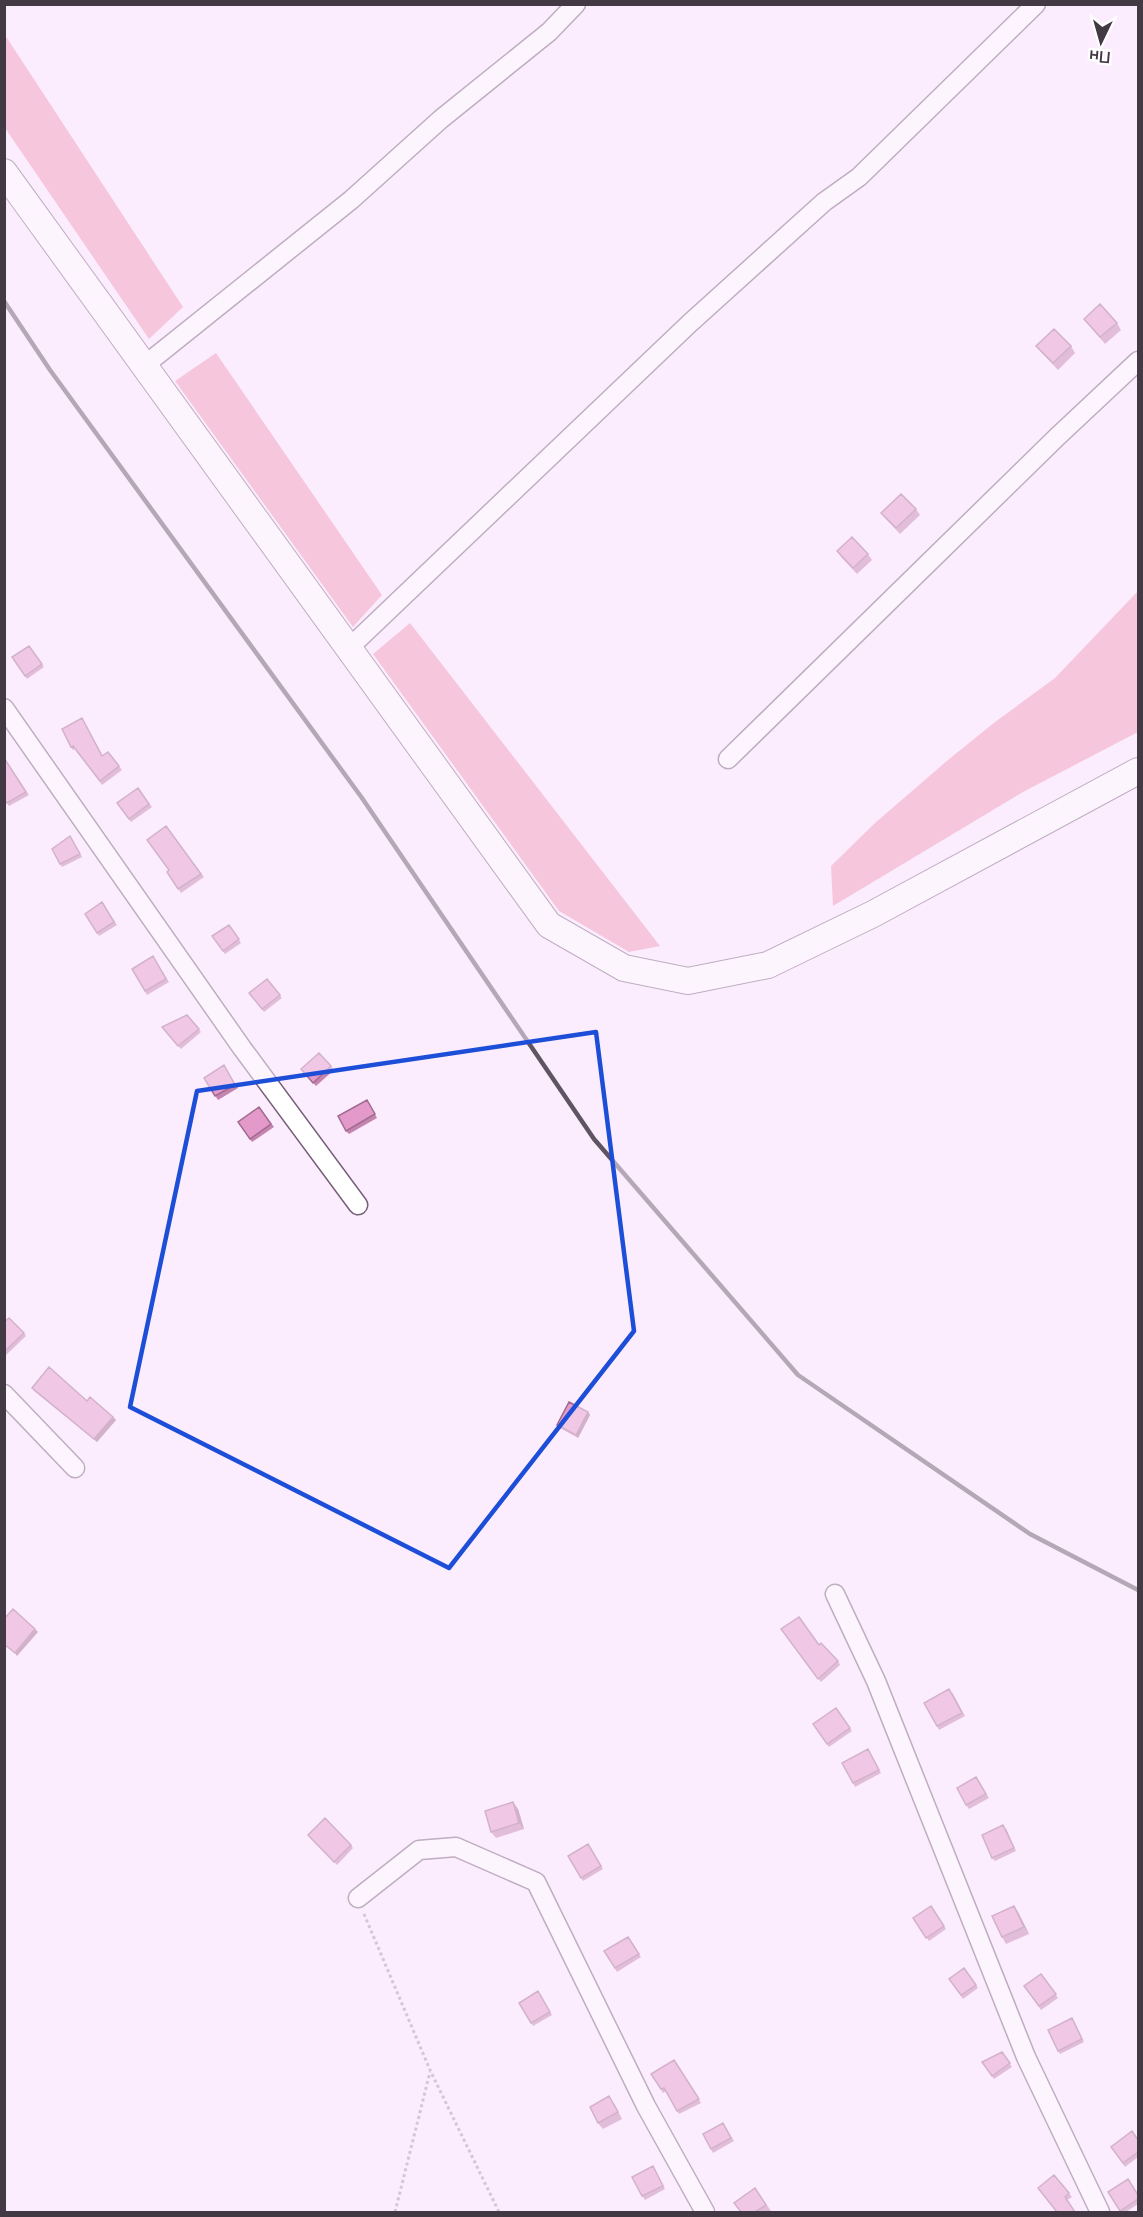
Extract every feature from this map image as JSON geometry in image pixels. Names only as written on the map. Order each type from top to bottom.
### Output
[{"type":"street","points":[[145,365],[351,200],[441,118],[549,32],[576,4]]},
{"type":"street","points":[[350,648],[690,323],[824,202],[859,177],[1036,4]]},
{"type":"street","points":[[4,172],[549,925],[624,968],[688,981],[768,965],[873,914],[1138,771]]},
{"type":"street","points":[[728,759],[1057,437],[1138,361]]},
{"type":"street","points":[[4,708],[242,1048],[358,1205]]},
{"type":"street","points":[[4,1394],[75,1468]]},
{"type":"street","points":[[835,1594],[876,1681],[1026,2057],[1100,2212]]},
{"type":"street","points":[[357,1898],[419,1850],[456,1847],[537,1882],[646,2106],[705,2212]]},
{"type":"path","points":[[357,1898],[430,2070],[499,2212]]},
{"type":"path","points":[[395,2212],[430,2070]]},
{"type":"highlighted area","points":[[596,1032],[634,1331],[449,1568],[130,1407],[197,1091]]},
{"type":"shaded area","points":[[5,35],[183,307],[149,339],[5,128]]},
{"type":"shaded area","points":[[216,353],[382,595],[353,627],[175,381]]},
{"type":"shaded area","points":[[1138,591],[1138,732],[1023,792],[833,906],[831,866],[875,823],[948,760],[1055,678]]},
{"type":"shaded area","points":[[410,623],[660,946],[629,952],[559,911],[373,654]]},
{"type":"building","points":[[1100,304],[1117,323],[1100,337],[1084,319]]},
{"type":"building","points":[[1054,329],[1071,346],[1053,363],[1036,346]]},
{"type":"building","points":[[901,494],[916,509],[896,528],[881,513]]},
{"type":"building","points":[[852,537],[868,554],[853,568],[837,551]]},
{"type":"building","points":[[29,646],[42,664],[25,676],[12,657]]},
{"type":"building","points":[[82,718],[102,756],[108,752],[119,766],[100,781],[73,746],[71,747],[62,729]]},
{"type":"building","points":[[4,758],[26,792],[7,803],[4,799]]},
{"type":"building","points":[[138,788],[149,804],[129,819],[117,803]]},
{"type":"building","points":[[166,826],[201,874],[178,889],[167,872],[169,870],[147,840]]},
{"type":"building","points":[[70,836],[80,854],[60,864],[52,849]]},
{"type":"building","points":[[102,902],[114,922],[97,933],[85,914]]},
{"type":"building","points":[[229,925],[239,939],[223,951],[212,936]]},
{"type":"building","points":[[153,956],[166,979],[145,991],[132,969]]},
{"type":"building","points":[[267,979],[280,995],[262,1009],[249,993]]},
{"type":"building","points":[[187,1015],[199,1029],[178,1046],[162,1027]]},
{"type":"building","points":[[319,1053],[331,1066],[313,1083],[301,1069]]},
{"type":"building","points":[[224,1065],[235,1085],[215,1096],[204,1078]]},
{"type":"building","points":[[367,1100],[375,1114],[346,1131],[338,1116]]},
{"type":"building","points":[[259,1107],[271,1124],[250,1139],[238,1122]]},
{"type":"building","points":[[9,1318],[24,1333],[4,1352],[4,1322]]},
{"type":"building","points":[[49,1367],[87,1401],[90,1397],[113,1417],[94,1439],[32,1388]]},
{"type":"building","points":[[569,1402],[588,1412],[576,1435],[557,1425]]},
{"type":"building","points":[[13,1609],[35,1629],[15,1653],[4,1644],[4,1619]]},
{"type":"building","points":[[799,1617],[819,1645],[821,1643],[838,1661],[818,1679],[781,1629]]},
{"type":"building","points":[[949,1689],[962,1713],[937,1726],[924,1703]]},
{"type":"building","points":[[836,1708],[850,1728],[827,1744],[813,1724]]},
{"type":"building","points":[[868,1749],[879,1770],[853,1783],[842,1763]]},
{"type":"building","points":[[976,1777],[986,1794],[966,1805],[957,1788]]},
{"type":"building","points":[[513,1802],[519,1823],[491,1832],[485,1811]]},
{"type":"building","points":[[325,1818],[351,1845],[334,1862],[308,1835]]},
{"type":"building","points":[[1003,1825],[1014,1848],[992,1858],[982,1835]]},
{"type":"building","points":[[588,1844],[601,1866],[581,1878],[568,1856]]},
{"type":"building","points":[[931,1906],[944,1926],[926,1938],[913,1918]]},
{"type":"building","points":[[1014,1906],[1024,1927],[1002,1937],[992,1916]]},
{"type":"building","points":[[628,1937],[639,1954],[615,1968],[604,1951]]},
{"type":"building","points":[[964,1968],[976,1985],[961,1995],[949,1979]]},
{"type":"building","points":[[1041,1974],[1056,1994],[1039,2006],[1024,1986]]},
{"type":"building","points":[[538,1991],[550,2012],[531,2023],[519,2003]]},
{"type":"building","points":[[1072,2018],[1082,2039],[1058,2051],[1048,2030]]},
{"type":"building","points":[[1002,2052],[1010,2063],[992,2076],[982,2062]]},
{"type":"building","points":[[674,2060],[699,2099],[677,2111],[664,2088],[661,2089],[651,2074]]},
{"type":"building","points":[[609,2096],[618,2112],[598,2123],[590,2107]]},
{"type":"building","points":[[723,2123],[731,2138],[711,2149],[703,2134]]},
{"type":"building","points":[[1132,2131],[1138,2140],[1138,2152],[1123,2163],[1111,2147]]},
{"type":"building","points":[[653,2166],[663,2186],[642,2196],[632,2177]]},
{"type":"building","points":[[1054,2175],[1069,2193],[1065,2197],[1075,2212],[1057,2212],[1038,2188]]},
{"type":"building","points":[[1128,2179],[1138,2199],[1120,2211],[1108,2192]]},
{"type":"building","points":[[755,2188],[766,2205],[755,2212],[741,2212],[734,2203]]},
{"type":"railway","points":[[4,301],[50,370],[362,798],[594,1139],[798,1375],[1030,1534],[1138,1590]]}]
